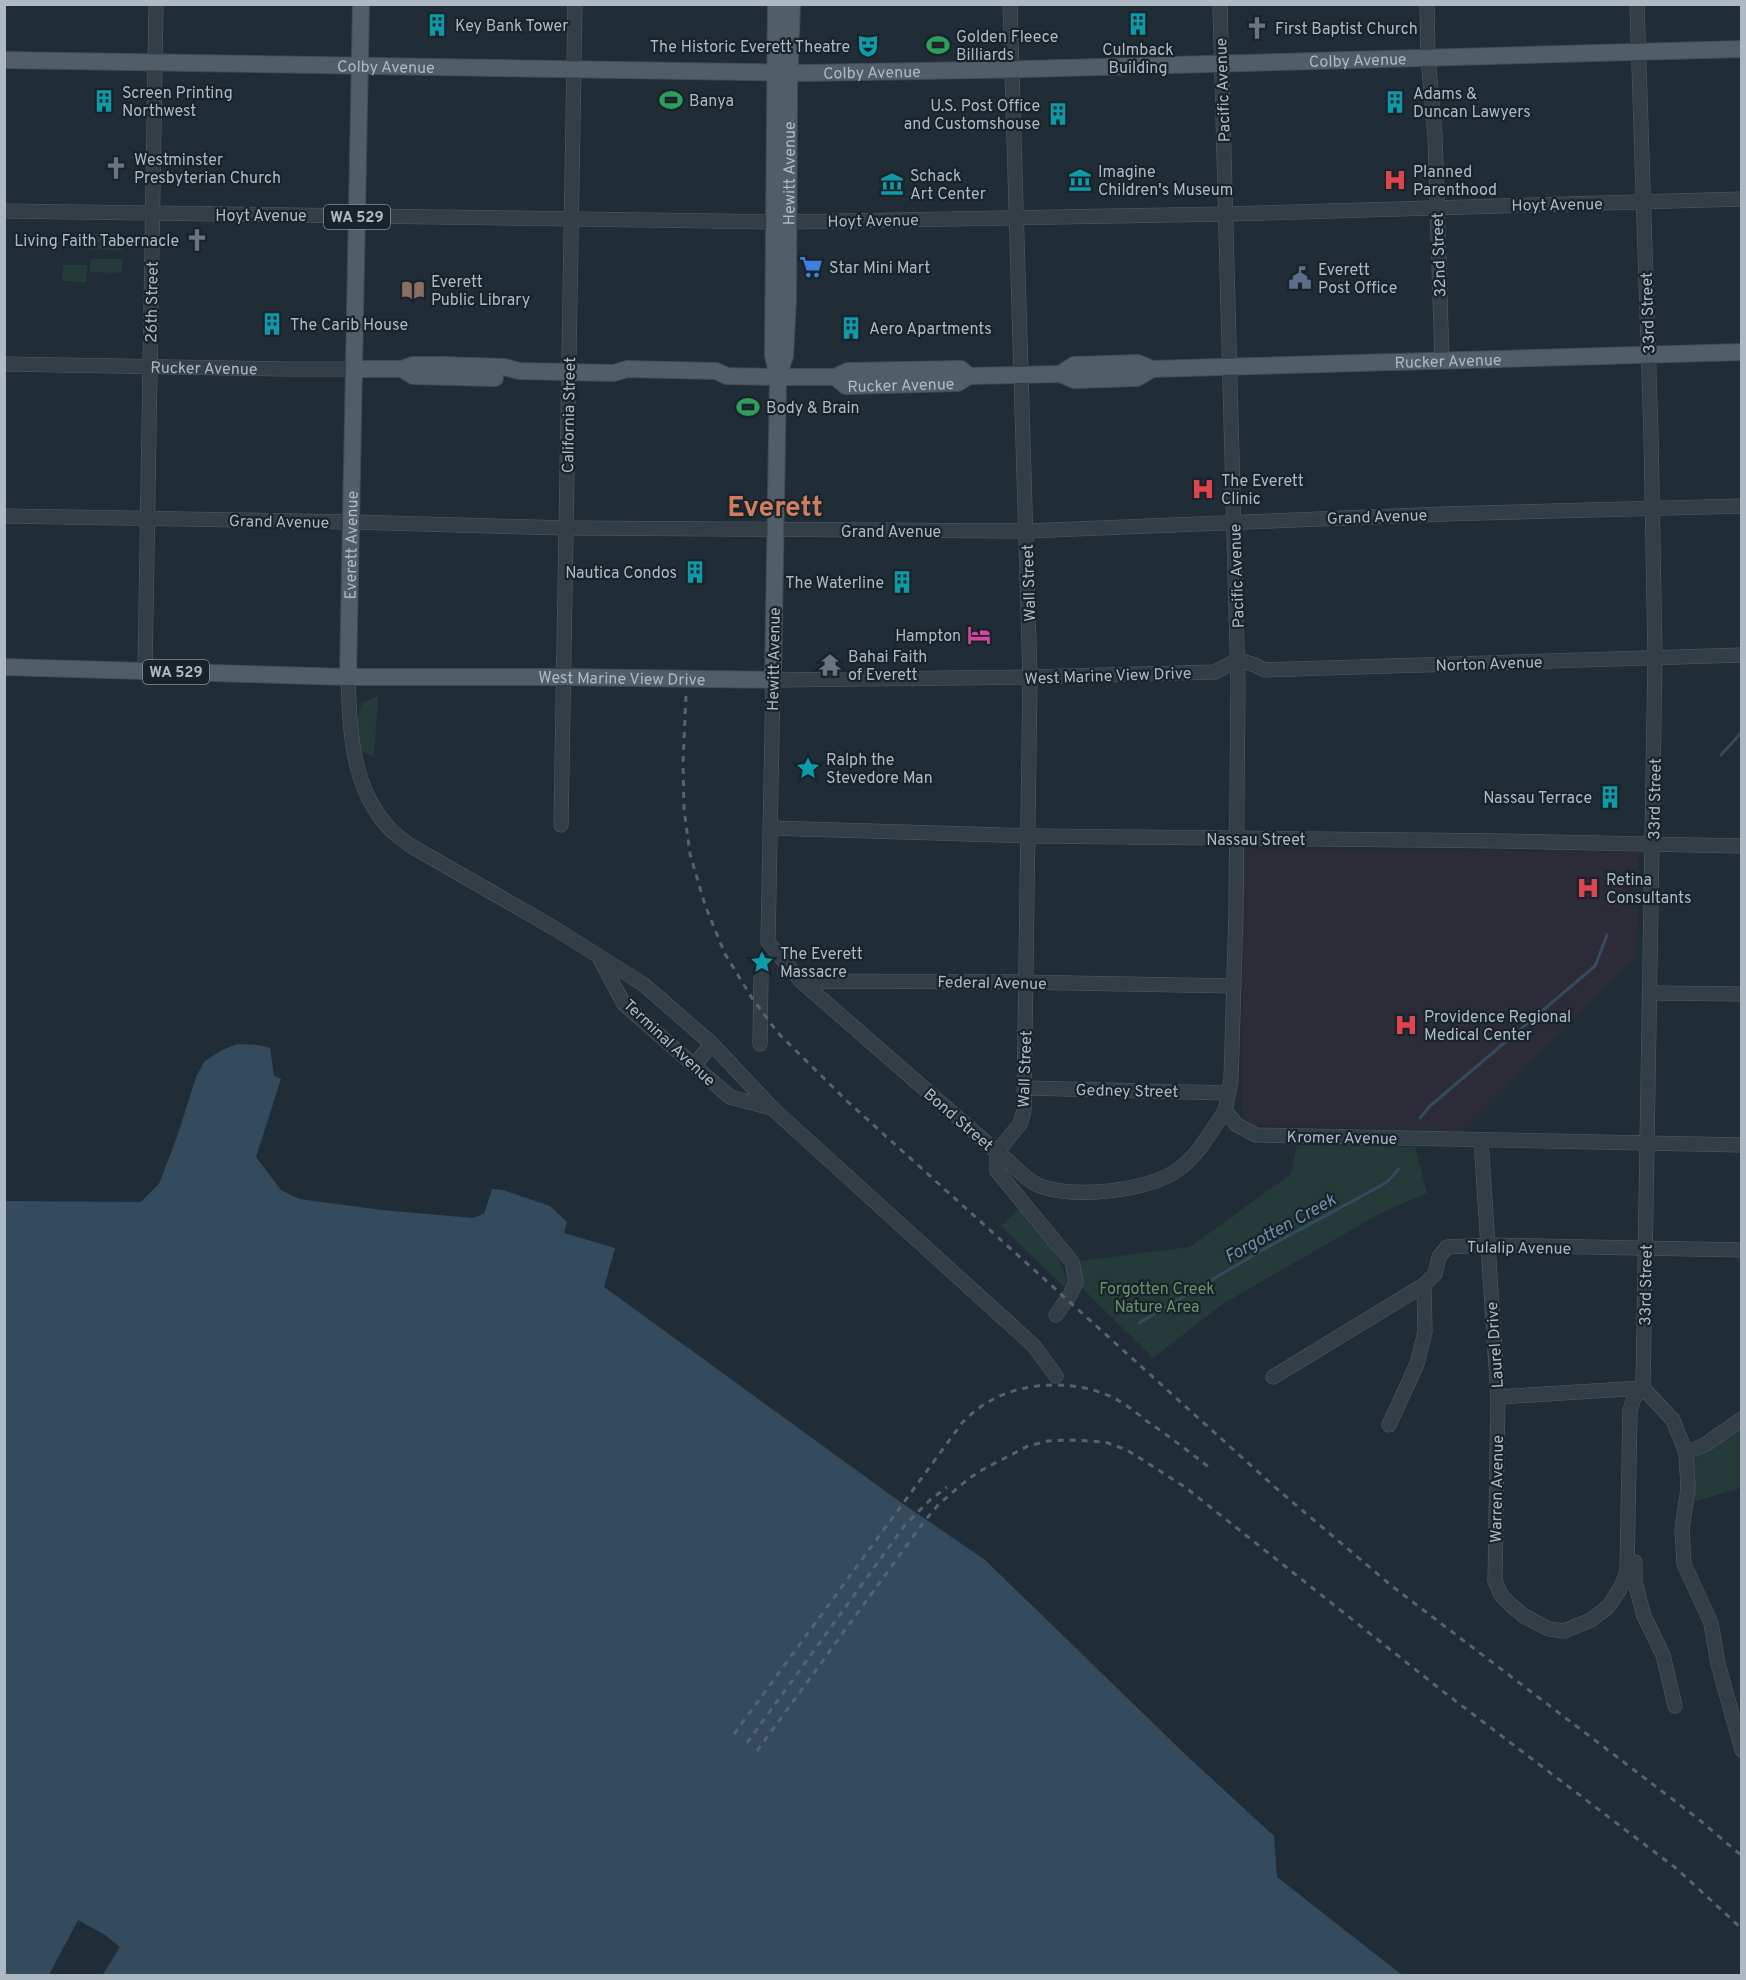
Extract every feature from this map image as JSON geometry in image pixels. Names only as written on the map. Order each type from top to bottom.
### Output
[{"type":"main road","name":"Everett Avenue","points":[[348,677],[361,4]]},
{"type":"main road","name":"Hewitt Avenue","points":[[773,680],[778,377],[773,355],[781,222],[783,73],[776,4]]},
{"type":"main road","name":"Hewitt Avenue","points":[[783,73],[792,4]]},
{"type":"main road","name":"Colby Avenue","points":[[4,60],[783,73],[1742,49]]},
{"type":"main road","name":"Rucker Avenue","points":[[355,369],[402,369],[413,365],[504,367],[519,371],[614,373],[626,380],[716,381],[727,376],[835,376],[846,386],[958,383],[969,376],[1060,374],[1074,365],[1138,363],[1152,369],[1742,352]]},
{"type":"main road","name":"West Marine View Drive","points":[[4,667],[348,677],[773,680]]},
{"type":"street","name":"26th Street","points":[[145,672],[156,4]]},
{"type":"street","name":"California Street","points":[[561,825],[575,4]]},
{"type":"street","name":"Wall Street","points":[[997,1152],[1020,1124],[1024,1111],[1027,982],[1030,677],[1010,4]]},
{"type":"street","name":"Pacific Avenue","points":[[1220,4],[1238,660],[1234,986],[1231,1080],[1225,1111]]},
{"type":"street","name":"32nd Street","points":[[1427,4],[1428,58],[1435,135],[1442,361]]},
{"type":"street","name":"33rd Street","points":[[1495,1581],[1501,1595],[1524,1616],[1549,1629],[1564,1631],[1591,1620],[1608,1607],[1627,1572],[1630,1410],[1639,1393],[1645,1248],[1656,657],[1637,4]]},
{"type":"street","name":"Hoyt Avenue","points":[[4,211],[781,222],[1226,214],[1742,199]]},
{"type":"street","name":"Rucker Avenue","points":[[4,364],[355,369]]},
{"type":"street","name":"Grand Avenue","points":[[4,516],[567,528],[1026,531],[1453,513],[1653,510],[1742,506]]},
{"type":"street","name":"Norton Avenue","points":[[1238,660],[1265,670],[1742,655]]},
{"type":"street","name":"West Marine View Drive","points":[[773,680],[1215,672],[1238,660]]},
{"type":"street","name":"Everett Avenue","points":[[348,677],[351,735],[361,782],[390,829],[411,846],[554,928],[600,958]]},
{"type":"street","name":"Hewitt Avenue","points":[[773,680],[768,942],[801,981]]},
{"type":"street","name":"Nassau Street","points":[[770,828],[1027,836],[1742,846]]},
{"type":"street","name":"Terminal Avenue","points":[[600,958],[643,984],[712,1044],[772,1108],[1034,1346],[1056,1376]]},
{"type":"street","name":"Terminal Avenue","points":[[600,958],[624,1004],[730,1097],[772,1108]]},
{"type":"street","points":[[760,1044],[761,972]]},
{"type":"street","name":"Federal Avenue","points":[[801,981],[1234,986]]},
{"type":"street","name":"Bond Street","points":[[801,981],[997,1152],[997,1171],[1072,1262],[1076,1282],[1056,1315]]},
{"type":"street","points":[[1650,993],[1742,994]]},
{"type":"street","points":[[694,1065],[712,1044]]},
{"type":"street","name":"Gedney Street","points":[[1025,1088],[1229,1092]]},
{"type":"street","points":[[997,1152],[1024,1176],[1041,1186],[1071,1191],[1127,1189],[1153,1183],[1179,1169],[1203,1145],[1225,1111]]},
{"type":"street","name":"Kromer Avenue","points":[[1225,1111],[1237,1125],[1256,1135],[1742,1145]]},
{"type":"street","name":"Laurel Drive","points":[[1481,1140],[1498,1397],[1639,1393]]},
{"type":"street","name":"Tulalip Avenue","points":[[1273,1377],[1424,1285],[1435,1274],[1439,1257],[1447,1247],[1487,1245],[1742,1250]]},
{"type":"street","points":[[1389,1425],[1417,1364],[1425,1332],[1424,1285]]},
{"type":"street","points":[[1675,1706],[1663,1655],[1644,1616],[1635,1582],[1636,1413],[1639,1393],[1673,1420],[1686,1454],[1688,1488],[1682,1529],[1684,1564],[1711,1623],[1718,1664],[1742,1750]]},
{"type":"street","name":"Warren Avenue","points":[[1495,1581],[1498,1397]]},
{"type":"street","points":[[1686,1454],[1706,1444],[1742,1419]]},
{"type":"shaded area","name":"Providence Regional Medical Center","points":[[1243,849],[1639,852],[1637,956],[1465,1131],[1252,1125],[1242,1115]]},
{"type":"green space","points":[[91,234],[122,234],[122,250],[90,249]]},
{"type":"green space","points":[[90,259],[122,259],[122,273],[90,272]]},
{"type":"green space","points":[[63,265],[87,265],[86,282],[62,281]]},
{"type":"green space","points":[[378,696],[374,757],[361,751],[358,720],[362,703]]},
{"type":"green space","name":"Forgotten Creek Nature Area","points":[[1297,1145],[1415,1147],[1427,1193],[1381,1213],[1224,1303],[1153,1358],[1076,1282],[1072,1262],[1190,1247],[1291,1174]]},
{"type":"green space","points":[[1021,1207],[1058,1258],[1066,1279],[1065,1288],[1001,1226]]},
{"type":"green space","points":[[1741,1425],[1741,1488],[1688,1503],[1689,1463]]},
{"type":"water","points":[[237,1044],[270,1048],[274,1076],[281,1079],[256,1157],[281,1190],[299,1199],[382,1210],[473,1218],[484,1214],[492,1189],[503,1190],[550,1206],[567,1222],[564,1233],[615,1248],[604,1287],[892,1496],[985,1560],[1187,1756],[1274,1836],[1277,1877],[1402,1975],[102,1976],[120,1947],[105,1935],[78,1920],[49,1975],[5,1975],[5,1201],[141,1202],[159,1184],[196,1077],[204,1062],[220,1051]]},
{"type":"waterway","name":"Forgotten Creek","points":[[1721,755],[1742,732]]},
{"type":"waterway","name":"Forgotten Creek","points":[[1420,1118],[1430,1106],[1595,966],[1607,935]]},
{"type":"waterway","name":"Forgotten Creek","points":[[1139,1323],[1264,1249],[1387,1182],[1399,1169]]},
{"type":"railway","points":[[686,696],[683,763],[684,809],[690,854],[705,905],[725,954],[752,998],[778,1033],[848,1102],[1277,1489],[1393,1587],[1696,1817],[1742,1856]]},
{"type":"railway","points":[[734,1734],[962,1423],[992,1400],[1007,1393],[1039,1386],[1071,1386],[1102,1393],[1126,1406],[1211,1469]]},
{"type":"railway","points":[[757,1751],[938,1505],[980,1471],[1028,1446],[1048,1441],[1105,1442],[1127,1450],[1185,1487],[1445,1693],[1677,1869],[1742,1929]]},
{"type":"railway","points":[[747,1743],[905,1525],[947,1487]]},
{"type":"place","name":"Culmback Building","points":[[1138,24]]},
{"type":"place","name":"Key Bank Tower","points":[[437,25]]},
{"type":"place","name":"First Baptist Church","points":[[1257,28]]},
{"type":"place","name":"Golden Fleece Billiards","points":[[938,45]]},
{"type":"place","name":"The Historic Everett Theatre","points":[[868,46]]},
{"type":"place","name":"Banya","points":[[671,100]]},
{"type":"place","name":"Screen Printing Northwest","points":[[104,101]]},
{"type":"place","name":"Adams & Duncan Lawyers","points":[[1395,102]]},
{"type":"place","name":"U.S. Post Office and Customshouse","points":[[1058,114]]},
{"type":"place","name":"Westminster Presbyterian Church","points":[[116,168]]},
{"type":"place","name":"Imagine Children's Museum","points":[[1080,180]]},
{"type":"place","name":"Planned Parenthood","points":[[1395,180]]},
{"type":"place","name":"Schack Art Center","points":[[892,184]]},
{"type":"place","name":"Living Faith Tabernacle","points":[[197,240]]},
{"type":"place","name":"Star Mini Mart","points":[[811,267]]},
{"type":"place","name":"Everett Post Office","points":[[1300,278]]},
{"type":"place","name":"Everett Public Library","points":[[413,290]]},
{"type":"place","name":"The Carib House","points":[[272,324]]},
{"type":"place","name":"Aero Apartments","points":[[851,328]]},
{"type":"place","name":"Body & Brain","points":[[748,407]]},
{"type":"place","name":"The Everett Clinic","points":[[1203,489]]},
{"type":"place","name":"Nautica Condos","points":[[695,572]]},
{"type":"place","name":"The Waterline","points":[[902,582]]},
{"type":"place","name":"Hampton","points":[[979,635]]},
{"type":"place","name":"Bahai Faith of Everett","points":[[830,665]]},
{"type":"place","name":"Ralph the Stevedore Man","points":[[808,768]]},
{"type":"place","name":"Nassau Terrace","points":[[1610,797]]},
{"type":"place","name":"Retina Consultants","points":[[1588,888]]},
{"type":"place","name":"The Everett Massacre","points":[[762,962]]},
{"type":"place","name":"Providence Regional Medical Center","points":[[1406,1025]]},
{"type":"district","name":"Everett","points":[[775,506]]}]
